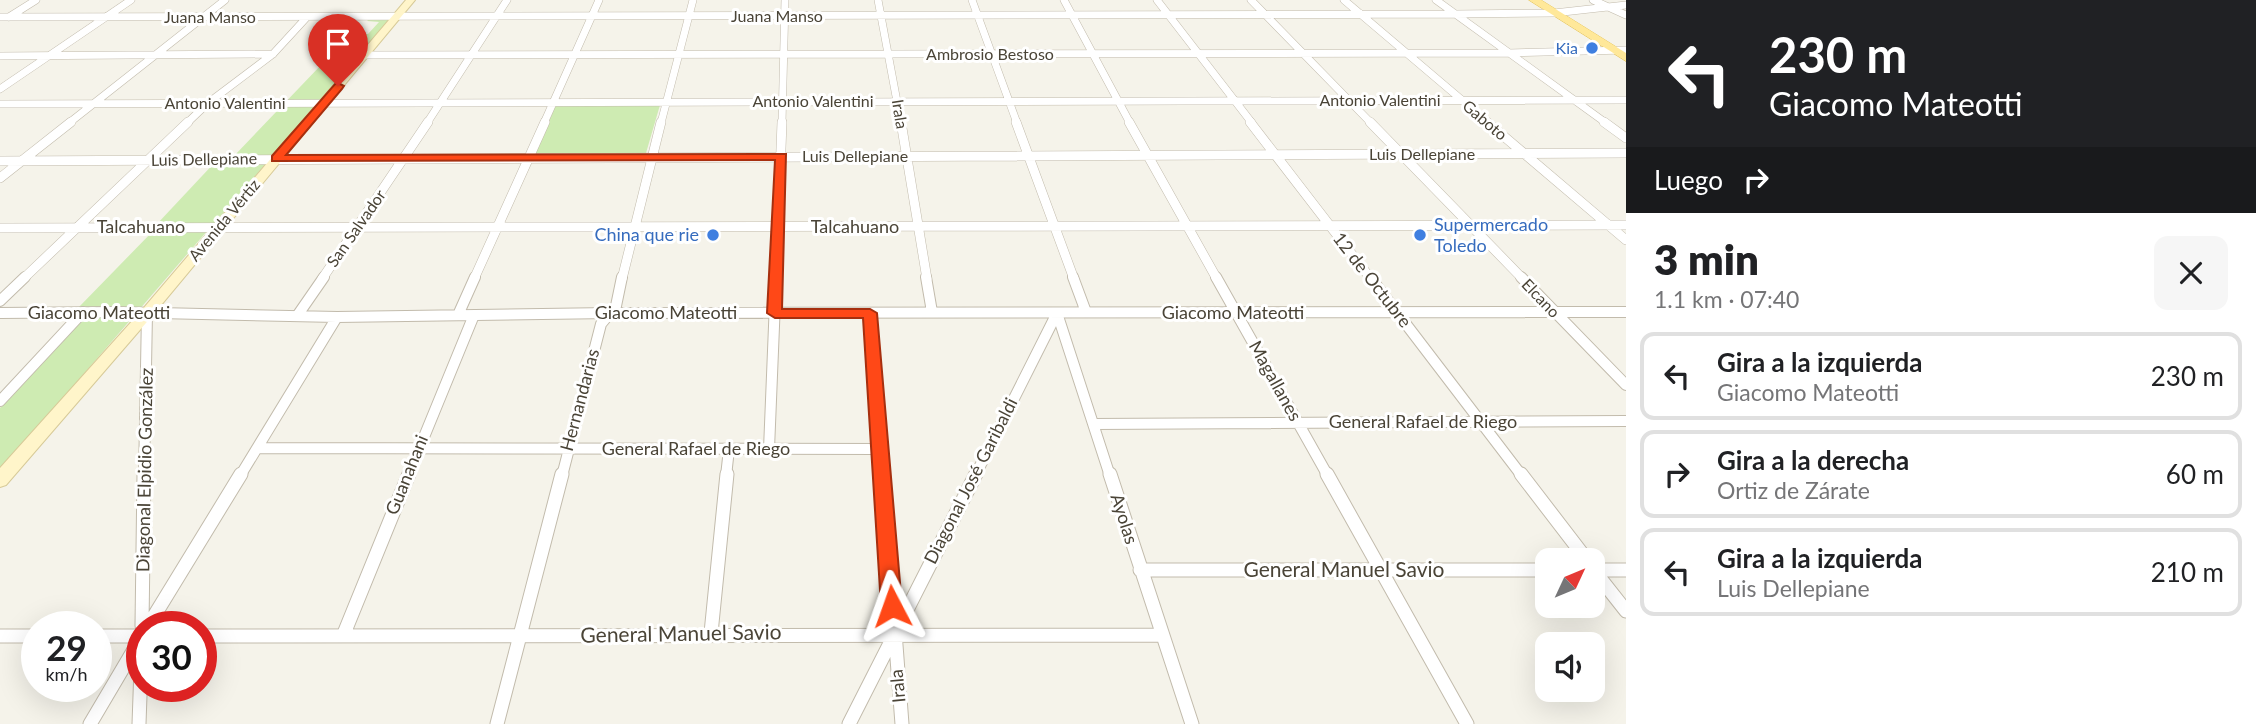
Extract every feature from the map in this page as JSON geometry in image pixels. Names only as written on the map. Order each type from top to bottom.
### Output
[{"type":"main road","points":[[1534,0],[1624,52]]},
{"type":"main road","points":[[1544,0],[1557,12]]},
{"type":"street","points":[[0,23],[36,0]]},
{"type":"street","points":[[0,89],[131,0]]},
{"type":"street","points":[[0,178],[225,0]]},
{"type":"street","name":"Avenida Vértiz","points":[[0,480],[147,313],[411,0]]},
{"type":"street","name":"San Salvador","points":[[297,316],[405,158],[507,0]]},
{"type":"street","points":[[458,315],[599,0]]},
{"type":"street","name":"Hernandarias","points":[[497,724],[601,324],[616,306],[633,228],[693,0]]},
{"type":"street","points":[[769,449],[785,0]]},
{"type":"street","name":"Irala","points":[[878,0],[890,54],[932,313]]},
{"type":"street","points":[[972,0],[1086,312]]},
{"type":"street","name":"Magallanes","points":[[1065,0],[1091,54],[1467,724]]},
{"type":"street","name":"12 de Octubre","points":[[1157,0],[1576,548]]},
{"type":"street","name":"Elcano","points":[[1251,0],[1626,385]]},
{"type":"street","name":"Gaboto","points":[[1344,0],[1626,240]]},
{"type":"street","points":[[1436,0],[1626,138]]},
{"type":"street","points":[[1593,0],[1626,15]]},
{"type":"street","name":"Juana Manso","points":[[0,17],[1455,14],[1557,12],[1626,5]]},
{"type":"street","points":[[0,301],[208,103],[273,54],[307,17]]},
{"type":"street","name":"Ambrosio Bestoso","points":[[365,55],[1624,52]]},
{"type":"street","points":[[0,56],[273,54]]},
{"type":"street","name":"Antonio Valentini","points":[[0,104],[1626,100]]},
{"type":"street","name":"Luis Dellepiane","points":[[0,161],[1626,153]]},
{"type":"street","name":"Talcahuano","points":[[0,228],[1626,225]]},
{"type":"street","points":[[0,401],[83,312]]},
{"type":"street","name":"Giacomo Mateotti","points":[[0,313],[337,317],[610,313],[1626,312]]},
{"type":"street","name":"Diagonal Elpidio González","points":[[142,611],[147,313]]},
{"type":"street","name":"Irala","points":[[870,313],[902,724]]},
{"type":"street","name":"Ayolas","points":[[1057,313],[1192,724]]},
{"type":"street","name":"Diagonal José Garibaldi","points":[[849,724],[1057,313]]},
{"type":"street","name":"Guanahani","points":[[343,636],[474,315]]},
{"type":"street","points":[[157,611],[337,317]]},
{"type":"street","name":"General Rafael de Riego","points":[[1094,424],[1626,421]]},
{"type":"street","name":"General Rafael de Riego","points":[[259,448],[881,449]]},
{"type":"street","points":[[711,633],[729,449]]},
{"type":"street","points":[[1605,568],[1626,570]]},
{"type":"street","name":"General Manuel Savio","points":[[1140,570],[1535,570]]},
{"type":"street","name":"12 de Octubre","points":[[1605,585],[1626,611]]},
{"type":"street","name":"General Manuel Savio","points":[[217,636],[520,637],[894,632],[1161,635]]},
{"type":"street","points":[[0,636],[21,636]]},
{"type":"street","points":[[90,724],[126,664]]},
{"type":"street","points":[[139,724],[140,702]]},
{"type":"green space","points":[[370,18],[392,18],[273,156],[234,156],[322,64],[330,64],[352,41],[347,38],[350,34],[368,34],[379,22],[367,21]]},
{"type":"green space","points":[[555,105],[660,105],[646,153],[534,153]]},
{"type":"green space","points":[[217,160],[269,160],[214,224],[157,224]]},
{"type":"green space","points":[[154,230],[208,230],[0,471],[0,408],[93,309],[78,308]]},
{"type":"place","name":"Kia","points":[[1592,48]]},
{"type":"place","name":"China que rie","points":[[713,235]]},
{"type":"place","name":"Supermercado Toledo","points":[[1420,235]]},
{"type":"route","points":[[338,86],[276,158],[781,156],[775,313],[870,313],[892,606]]}]
